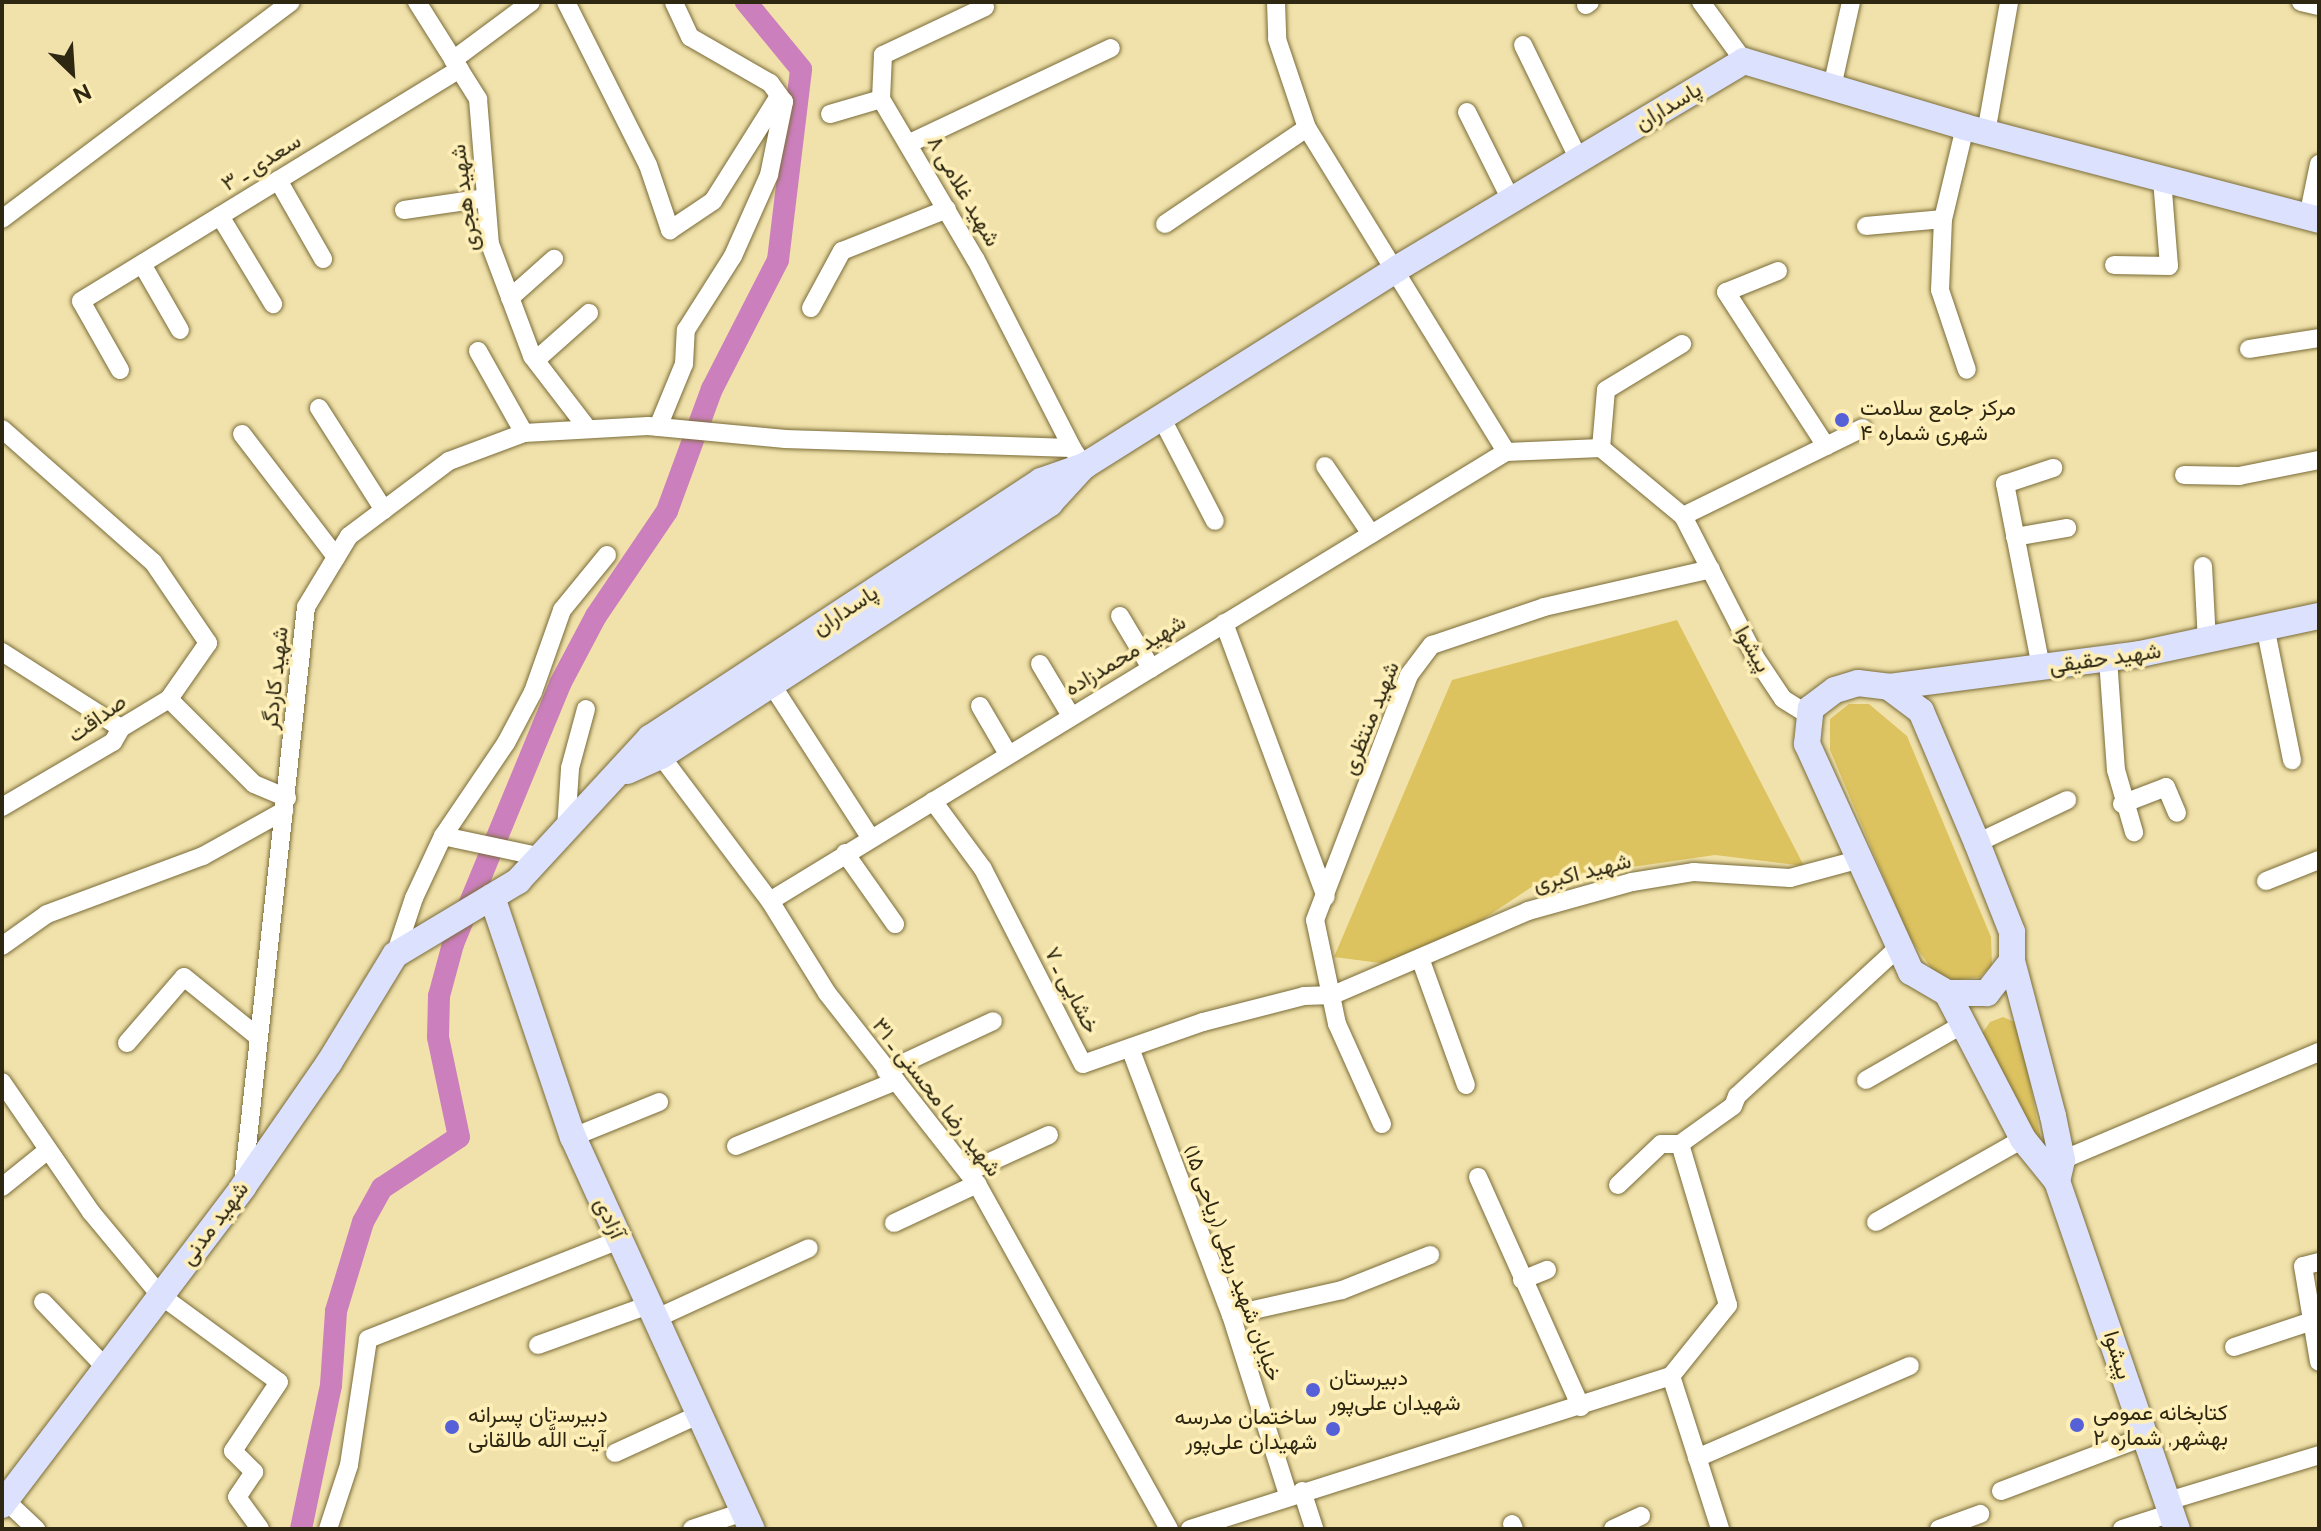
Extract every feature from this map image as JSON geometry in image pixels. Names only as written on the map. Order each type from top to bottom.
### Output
[{"type":"street","points":[[2,219],[291,2]]},
{"type":"street","name":"شهید هجری","points":[[417,2],[478,99],[490,244],[510,298],[536,360],[588,429]]},
{"type":"street","name":"سعدی ـ ۳","points":[[120,370],[81,301],[278,180],[456,64],[531,2]]},
{"type":"street","points":[[566,2],[648,165],[670,230],[713,201],[779,96]]},
{"type":"street","points":[[665,428],[684,364],[686,330],[733,256],[769,175],[784,102],[770,83],[690,37],[674,2]]},
{"type":"street","points":[[1276,2],[1277,39],[1307,128],[1398,268],[1506,452],[1601,448],[1683,516],[1863,428]]},
{"type":"street","points":[[1701,2],[1744,61],[1976,130],[2313,219],[2319,164]]},
{"type":"street","points":[[1832,87],[1851,2]]},
{"type":"street","points":[[1967,370],[1940,290],[1943,219],[1976,130],[2009,2]]},
{"type":"street","points":[[2301,2],[2319,6]]},
{"type":"street","points":[[830,114],[881,99],[883,55],[985,7]]},
{"type":"street","points":[[1523,45],[1579,160]]},
{"type":"street","points":[[910,143],[1111,48]]},
{"type":"street","name":"پاسداران","points":[[417,937],[486,901],[542,857],[650,738],[1078,457],[1161,417],[1398,268],[1744,61]]},
{"type":"street","name":"۸ شهید غلامی","points":[[881,99],[947,209],[1078,457]]},
{"type":"street","points":[[1467,112],[1511,200]]},
{"type":"street","points":[[1165,224],[1307,128]]},
{"type":"street","points":[[2114,265],[2169,266],[2162,179]]},
{"type":"street","points":[[278,180],[323,259]]},
{"type":"street","points":[[404,210],[486,198]]},
{"type":"street","points":[[811,308],[842,251],[947,209]]},
{"type":"street","points":[[220,216],[273,304]]},
{"type":"street","points":[[1866,226],[1943,219]]},
{"type":"street","points":[[510,298],[554,259]]},
{"type":"street","points":[[142,264],[180,330]]},
{"type":"street","points":[[1778,271],[1726,292],[1826,446]]},
{"type":"street","points":[[536,360],[589,313]]},
{"type":"street","points":[[2249,349],[2319,338]]},
{"type":"street","points":[[1601,448],[1606,390],[1682,344]]},
{"type":"street","points":[[478,351],[524,433]]},
{"type":"street","points":[[319,408],[384,510]]},
{"type":"street","points":[[1161,417],[1215,521]]},
{"type":"street","name":"شهید کاردگر","points":[[243,1187],[306,607],[349,536],[449,461],[524,433],[665,428],[1078,457]]},
{"type":"street","points":[[2,429],[153,562],[208,643],[169,699],[254,784],[286,805],[203,856],[47,914],[2,946]]},
{"type":"street","points":[[242,434],[336,557]]},
{"type":"street","name":"شهید محمدزاده","points":[[770,901],[870,837],[1506,452]]},
{"type":"street","name":"پاسداران","points":[[619,774],[661,756],[770,682],[1050,503],[1078,457]]},
{"type":"street","points":[[2184,475],[2239,476],[2319,460]]},
{"type":"street","points":[[1325,466],[1371,534]]},
{"type":"street","points":[[2041,667],[2005,484],[2053,468]]},
{"type":"street","name":"پیشوا","points":[[1683,516],[1783,699],[1810,716]]},
{"type":"street","points":[[2015,537],[2067,528]]},
{"type":"street","points":[[395,955],[414,898],[443,836],[533,692],[562,610],[607,555]]},
{"type":"street","points":[[2203,566],[2207,643]]},
{"type":"street","name":"شهید منتظری","points":[[1382,1124],[1337,1024],[1315,920],[1409,675],[1432,645],[1544,607],[1711,569]]},
{"type":"street","points":[[1120,616],[1151,668]]},
{"type":"street","name":"شهید حقیقی","points":[[1810,716],[1811,708],[1835,690],[1858,683],[1889,687],[2108,659],[2266,631],[2319,616]]},
{"type":"street","points":[[1224,623],[1326,897]]},
{"type":"street","points":[[2266,631],[2292,760]]},
{"type":"street","points":[[2,652],[121,728]]},
{"type":"street","points":[[2108,659],[2122,804],[2134,832]]},
{"type":"street","points":[[1040,664],[1071,716]]},
{"type":"street","points":[[770,682],[870,837]]},
{"type":"street","name":"پیشوا","points":[[1889,687],[1921,711],[2012,932],[2012,961],[2059,1170],[2144,1437],[2173,1514]]},
{"type":"street","name":"صداقت","points":[[2,807],[113,742],[121,728],[169,699]]},
{"type":"street","points":[[980,706],[1008,754]]},
{"type":"street","points":[[566,829],[570,768],[586,709]]},
{"type":"street","points":[[1810,716],[1807,744],[1896,950],[1911,972],[1947,993],[2023,1139],[2059,1170],[2319,1052]]},
{"type":"street","name":"شهید رضا محسنی ـ ۳۱","points":[[661,756],[770,901],[827,993],[972,1178],[1169,1529]]},
{"type":"street","points":[[2122,804],[2166,787],[2177,813]]},
{"type":"street","points":[[1977,843],[2067,800]]},
{"type":"street","name":"خشایی ـ ۷","points":[[933,801],[983,869],[1083,1064],[1217,1019],[1304,996],[1333,995]]},
{"type":"street","points":[[443,836],[515,848],[542,857]]},
{"type":"street","points":[[845,853],[895,924]]},
{"type":"street","name":"شهید اکبری","points":[[1333,995],[1528,911],[1632,882],[1694,872],[1790,878],[1857,860]]},
{"type":"street","points":[[2266,881],[2319,860]]},
{"type":"street","name":"آزادی","points":[[486,901],[573,1137],[748,1520]]},
{"type":"street","name":"شهید مدنی","points":[[3,1501],[108,1370],[160,1295],[243,1187],[329,1063],[395,955],[417,937]]},
{"type":"street","points":[[1618,1185],[1661,1144],[1680,1144],[1733,1106],[1737,1096],[1896,950]]},
{"type":"street","points":[[1420,958],[1466,1085]]},
{"type":"street","points":[[1947,993],[1987,993],[2012,961]]},
{"type":"street","points":[[127,1043],[184,977],[258,1037]]},
{"type":"street","points":[[736,1146],[891,1076],[993,1021]]},
{"type":"street","points":[[1866,1080],[1965,1023]]},
{"type":"street","name":"خیابان شهید ربطی (ریاحی ۱۵)","points":[[1130,1048],[1295,1493],[1314,1529]]},
{"type":"street","points":[[2,1082],[91,1212],[160,1295],[279,1382],[233,1451],[254,1472],[237,1497],[260,1529]]},
{"type":"street","points":[[573,1137],[659,1102]]},
{"type":"street","points":[[894,1223],[1049,1135]]},
{"type":"street","points":[[1876,1222],[2023,1139]]},
{"type":"street","points":[[1190,1529],[1295,1493],[1581,1407],[1671,1376],[1728,1305],[1680,1144]]},
{"type":"street","points":[[2,1187],[48,1150]]},
{"type":"street","points":[[1478,1177],[1581,1407]]},
{"type":"street","points":[[328,1529],[349,1465],[368,1339],[619,1240]]},
{"type":"street","points":[[538,1345],[654,1311],[809,1248]]},
{"type":"street","points":[[1231,1315],[1354,1286],[1430,1255]]},
{"type":"street","points":[[2319,1262],[2303,1266],[2319,1362]]},
{"type":"street","points":[[1522,1280],[1547,1270]]},
{"type":"street","points":[[43,1302],[108,1370]]},
{"type":"street","points":[[2234,1347],[2312,1321]]},
{"type":"street","points":[[1697,1458],[1910,1366]]},
{"type":"street","points":[[1671,1376],[1720,1529]]},
{"type":"street","points":[[615,1453],[700,1414]]},
{"type":"street","points":[[2001,1491],[2144,1437]]},
{"type":"street","points":[[2122,1529],[2173,1514],[2319,1455]]},
{"type":"street","points":[[3,1501],[36,1529]]},
{"type":"street","points":[[1939,1529],[1980,1514]]},
{"type":"street","points":[[1613,1529],[1641,1516]]},
{"type":"street","points":[[692,1529],[748,1520]]},
{"type":"shaded area","points":[[1677,620],[1804,866],[1715,855],[1542,880],[1411,967],[1334,957],[1452,680]]},
{"type":"shaded area","points":[[1849,704],[1869,704],[1907,736],[1991,937],[1992,965],[1980,977],[1953,980],[1935,973],[1910,939],[1830,750],[1830,719]]},
{"type":"shaded area","points":[[2003,1017],[2019,1024],[2043,1151],[1981,1035],[1990,1022]]},
{"type":"waterway","points":[[301,1529],[331,1385],[336,1311],[363,1222],[382,1188],[459,1137],[438,1037],[439,996],[453,944],[560,684],[596,616],[667,511],[712,389],[778,260],[801,69],[746,2]]},
{"type":"place","name":"مرکز جامع سلامت شهری شماره ۴","points":[[1842,420]]},
{"type":"place","name":"دبیرستان شهیدان علی‌پور","points":[[1313,1390]]},
{"type":"place","name":"کتابخانه عمومی بهشهر, شماره ۲","points":[[2077,1425]]},
{"type":"place","name":"دبیرستان پسرانه آیت اللَّه طالقانی","points":[[452,1427]]},
{"type":"place","name":"ساختمان مدرسه شهیدان علی‌پور","points":[[1333,1429]]}]
